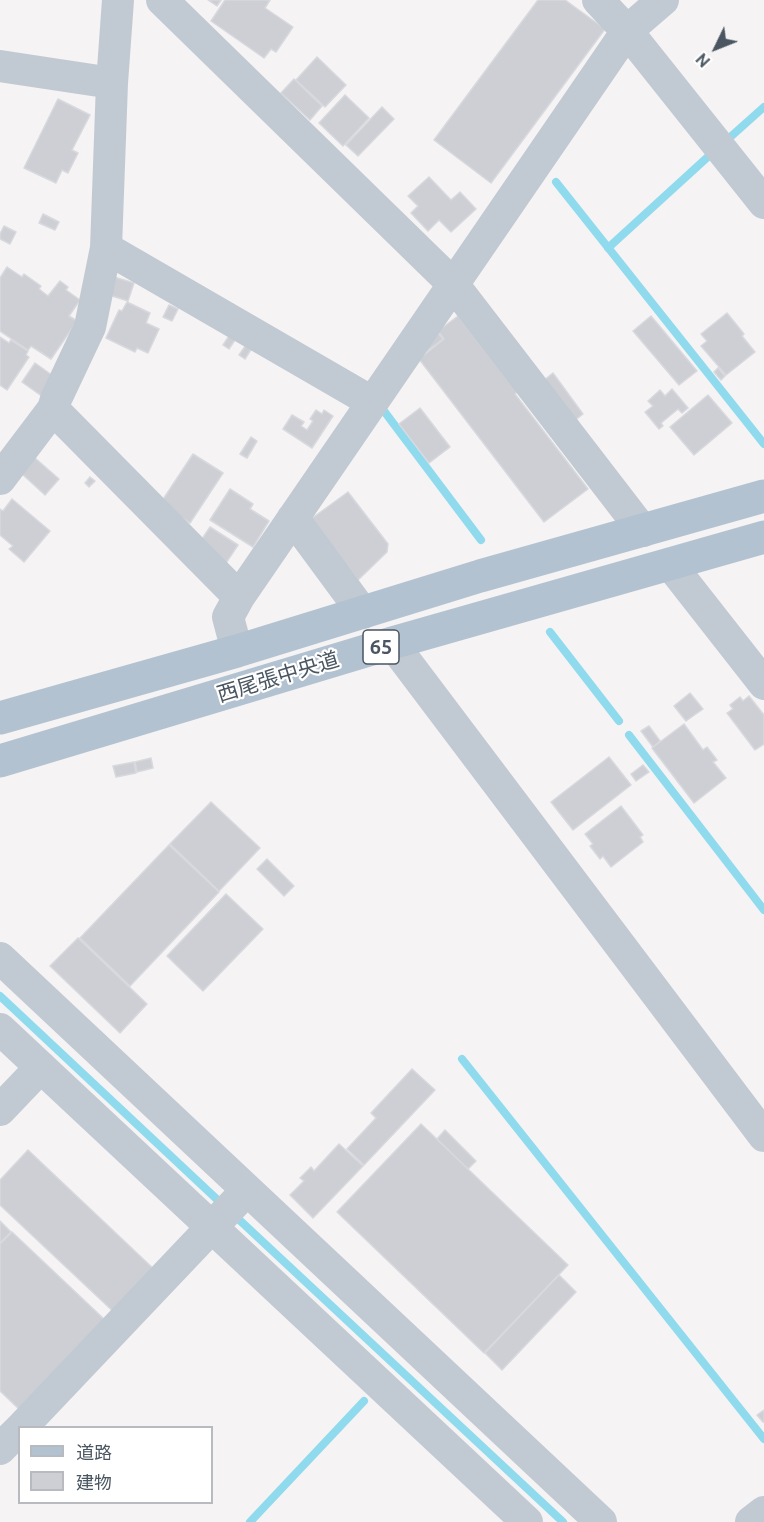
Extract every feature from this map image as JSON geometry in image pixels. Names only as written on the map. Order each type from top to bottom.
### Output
[{"type":"main road","name":"西尾張中央道","points":[[0,718],[237,651],[480,576],[764,496]]},
{"type":"main road","name":"西尾張中央道","points":[[0,760],[392,643],[764,537]]},
{"type":"street","points":[[0,479],[53,409],[90,327],[106,248],[112,83],[118,0]]},
{"type":"street","points":[[598,0],[627,31],[764,203]]},
{"type":"street","points":[[237,651],[228,617],[239,597],[627,31],[663,0]]},
{"type":"street","points":[[168,2],[453,284],[643,531]]},
{"type":"street","points":[[0,67],[112,83]]},
{"type":"street","points":[[106,248],[372,402]]},
{"type":"street","points":[[53,409],[239,597]]},
{"type":"street","points":[[293,518],[363,613]]},
{"type":"street","points":[[670,564],[764,684]]},
{"type":"street","points":[[392,643],[764,1136]]},
{"type":"street","points":[[0,958],[229,1209],[527,1522]]},
{"type":"street","points":[[0,1029],[41,1067],[229,1209],[585,1518]]},
{"type":"street","points":[[0,1110],[41,1067]]},
{"type":"street","points":[[22,1426],[229,1209]]},
{"type":"street","points":[[0,1449],[18,1430]]},
{"type":"street","points":[[751,1522],[764,1512]]},
{"type":"building","points":[[208,0],[221,0],[217,6]]},
{"type":"building","points":[[225,0],[270,0],[265,8],[293,27],[276,52],[271,49],[264,58],[211,21]]},
{"type":"building","points":[[538,0],[565,0],[605,29],[491,183],[434,140]]},
{"type":"building","points":[[317,57],[346,85],[325,107],[296,80]]},
{"type":"building","points":[[294,79],[322,106],[310,120],[281,93]]},
{"type":"building","points":[[345,95],[369,118],[343,146],[319,123]]},
{"type":"building","points":[[58,99],[90,115],[72,150],[78,153],[68,173],[62,170],[56,183],[24,168]]},
{"type":"building","points":[[382,107],[394,119],[358,156],[346,145]]},
{"type":"building","points":[[429,177],[451,200],[460,192],[476,209],[451,232],[439,220],[428,231],[411,213],[418,206],[408,196]]},
{"type":"building","points":[[43,214],[59,222],[55,230],[39,223]]},
{"type":"building","points":[[4,226],[16,232],[10,244],[0,239]]},
{"type":"building","points":[[7,267],[22,277],[24,274],[41,286],[39,289],[48,296],[60,281],[68,287],[66,290],[80,300],[69,316],[77,321],[51,359],[31,346],[28,350],[0,331],[0,278]]},
{"type":"building","points":[[114,277],[134,283],[128,301],[109,295]]},
{"type":"building","points":[[127,302],[150,313],[146,323],[159,329],[148,353],[137,348],[135,352],[106,338],[119,310],[122,311]]},
{"type":"building","points":[[169,305],[178,309],[172,321],[163,317]]},
{"type":"building","points":[[727,313],[755,352],[726,375],[701,346],[707,341],[701,334]]},
{"type":"building","points":[[458,316],[588,489],[544,522],[419,359],[444,339],[438,331]]},
{"type":"building","points":[[651,316],[697,371],[679,385],[633,331]]},
{"type":"building","points":[[437,332],[443,339],[427,351],[425,348]]},
{"type":"building","points":[[229,336],[235,340],[229,349],[223,345]]},
{"type":"building","points":[[0,337],[9,343],[11,340],[28,351],[26,355],[29,357],[7,390],[0,385]]},
{"type":"building","points":[[246,345],[252,348],[245,359],[239,355]]},
{"type":"building","points":[[35,363],[56,378],[43,397],[22,382]]},
{"type":"building","points":[[718,368],[725,376],[721,380],[714,372]]},
{"type":"building","points":[[553,373],[583,414],[574,421],[543,381]]},
{"type":"building","points":[[672,389],[688,408],[682,413],[678,409],[661,423],[663,426],[659,429],[645,412],[653,406],[648,401],[660,390],[665,396]]},
{"type":"building","points":[[708,395],[732,423],[694,455],[670,427]]},
{"type":"building","points":[[420,408],[450,447],[429,463],[399,424]]},
{"type":"building","points":[[316,410],[322,414],[324,410],[333,416],[312,448],[283,429],[292,415],[304,422],[301,426],[307,430]]},
{"type":"building","points":[[251,437],[257,441],[247,458],[240,454]]},
{"type":"building","points":[[193,454],[223,473],[190,523],[160,504]]},
{"type":"building","points":[[35,458],[59,479],[45,495],[21,473]]},
{"type":"building","points":[[90,477],[95,481],[89,487],[85,483]]},
{"type":"building","points":[[230,489],[253,504],[250,509],[269,521],[253,547],[210,520]]},
{"type":"building","points":[[348,492],[388,544],[387,552],[358,580],[311,519]]},
{"type":"building","points":[[12,499],[50,531],[24,562],[9,549],[13,546],[0,535],[0,509],[3,511]]},
{"type":"building","points":[[210,527],[238,545],[226,563],[198,545]]},
{"type":"building","points":[[690,693],[703,709],[686,721],[674,706]]},
{"type":"building","points":[[749,696],[764,715],[764,744],[755,750],[727,713],[733,709],[730,705],[740,697],[743,701]]},
{"type":"building","points":[[684,724],[703,750],[707,747],[717,760],[713,762],[726,778],[694,803],[652,748]]},
{"type":"building","points":[[649,726],[660,741],[653,747],[641,731]]},
{"type":"building","points":[[609,757],[631,785],[573,830],[551,802]]},
{"type":"building","points":[[151,758],[153,768],[137,772],[135,762]]},
{"type":"building","points":[[134,762],[136,773],[116,777],[113,766]]},
{"type":"building","points":[[643,765],[649,772],[636,781],[631,774]]},
{"type":"building","points":[[211,802],[260,848],[219,891],[170,844]]},
{"type":"building","points":[[621,806],[643,835],[640,837],[643,842],[611,867],[603,856],[600,859],[590,846],[593,844],[585,834]]},
{"type":"building","points":[[169,845],[219,892],[130,986],[80,938]]},
{"type":"building","points":[[267,859],[294,886],[284,896],[257,869]]},
{"type":"building","points":[[226,894],[263,929],[203,991],[167,956]]},
{"type":"building","points":[[78,938],[147,1004],[120,1033],[50,966]]},
{"type":"building","points":[[412,1069],[435,1090],[364,1165],[347,1149],[376,1118],[371,1113]]},
{"type":"building","points":[[421,1124],[568,1265],[484,1353],[337,1212]]},
{"type":"building","points":[[445,1130],[476,1161],[468,1169],[437,1139]]},
{"type":"building","points":[[339,1144],[363,1166],[313,1218],[290,1195],[304,1181],[300,1178],[311,1167],[314,1171]]},
{"type":"building","points":[[28,1150],[158,1273],[118,1316],[0,1205],[0,1180]]},
{"type":"building","points":[[0,1221],[11,1232],[0,1243]]},
{"type":"building","points":[[12,1232],[105,1320],[20,1410],[0,1391],[0,1244]]},
{"type":"building","points":[[559,1275],[576,1292],[502,1370],[485,1353]]},
{"type":"building","points":[[764,1410],[764,1422],[763,1422],[757,1415]]},
{"type":"waterway","points":[[727,140],[764,107]]},
{"type":"waterway","points":[[608,248],[711,154]]},
{"type":"waterway","points":[[556,182],[764,444]]},
{"type":"waterway","points":[[384,411],[481,540]]},
{"type":"waterway","points":[[550,632],[619,721]]},
{"type":"waterway","points":[[629,735],[764,910]]},
{"type":"waterway","points":[[0,996],[223,1205]]},
{"type":"waterway","points":[[462,1059],[764,1439]]},
{"type":"waterway","points":[[233,1214],[563,1522]]},
{"type":"waterway","points":[[250,1522],[364,1401]]}]
